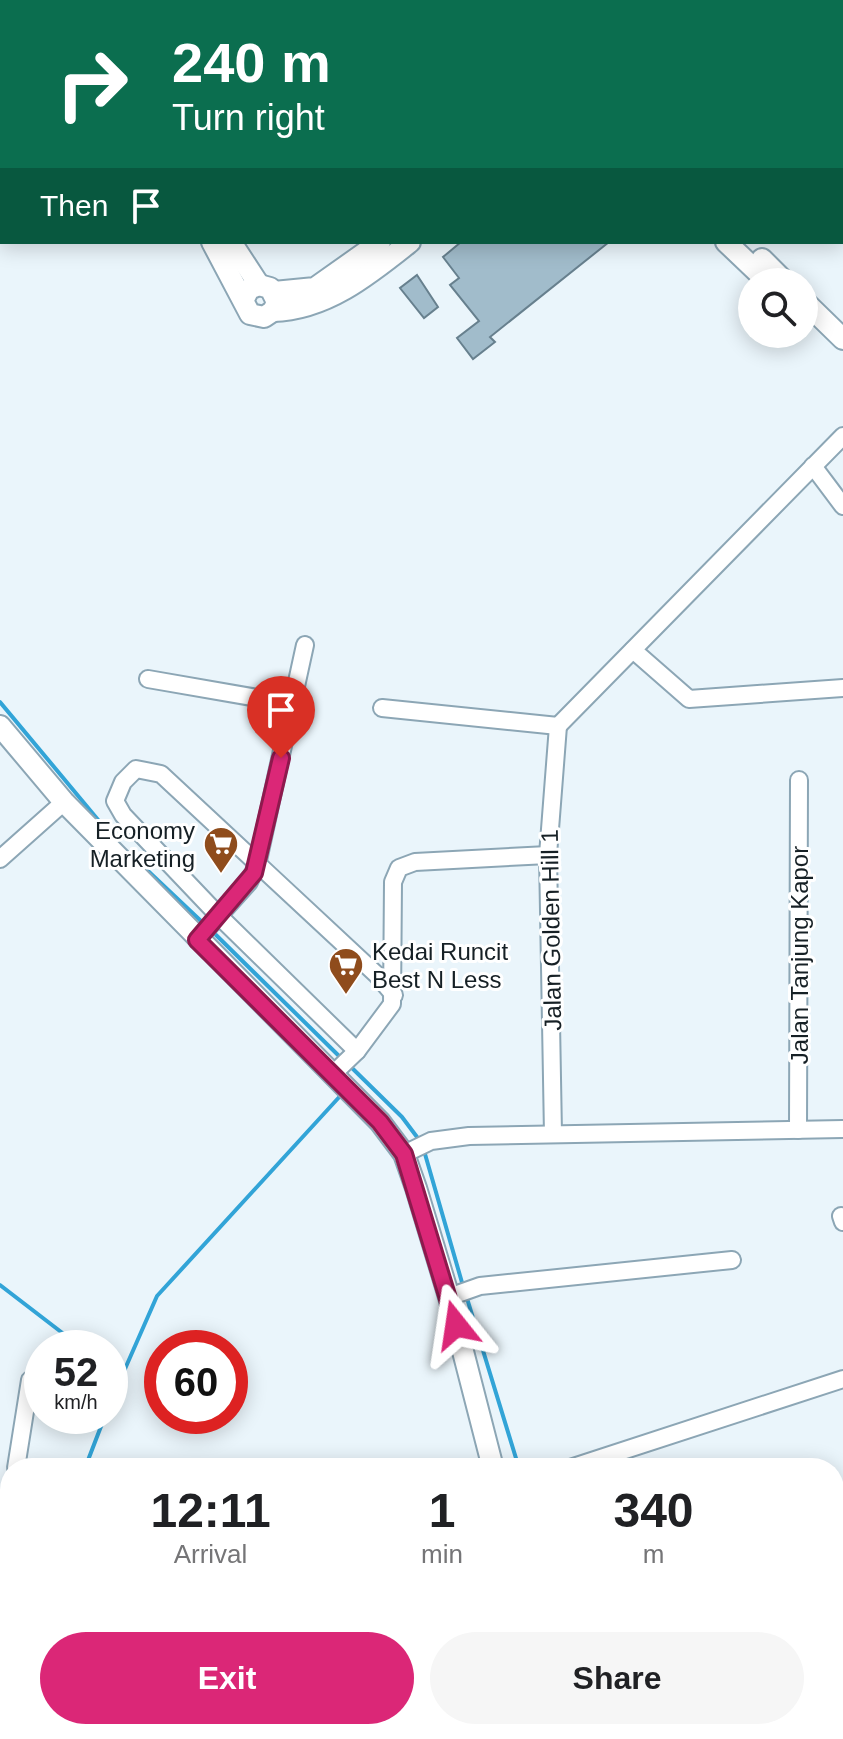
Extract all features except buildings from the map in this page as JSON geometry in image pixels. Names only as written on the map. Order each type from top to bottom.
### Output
[{"type":"main road","points":[[214,244],[263,297],[308,308],[381,265],[407,244]]},
{"type":"main road","points":[[232,244],[263,297]]},
{"type":"main road","points":[[263,297],[315,288],[377,244]]},
{"type":"main road","points":[[728,244],[753,268]]},
{"type":"main road","points":[[746,244],[771,268]]},
{"type":"main road","points":[[818,315],[843,339]]},
{"type":"main road","points":[[818,330],[843,354]]},
{"type":"main road","points":[[0,726],[64,802],[380,1122],[404,1154],[454,1295],[491,1458]]},
{"type":"street","points":[[382,708],[558,726],[843,436]]},
{"type":"street","points":[[813,466],[843,506]]},
{"type":"street","points":[[197,940],[249,882],[257,865],[305,645]]},
{"type":"street","points":[[633,650],[689,699],[843,688]]},
{"type":"street","points":[[148,679],[292,704]]},
{"type":"street","name":"Jalan Golden Hill 1","points":[[553,1134],[548,855],[558,726]]},
{"type":"street","points":[[357,1051],[219,916],[117,808],[117,791],[123,782],[136,769],[161,774],[377,975],[394,995]]},
{"type":"street","name":"Jalan Tanjung Kapor","points":[[798,1130],[799,780]]},
{"type":"street","points":[[0,859],[64,802]]},
{"type":"street","points":[[332,1075],[357,1051],[388,1013],[394,995],[393,882],[399,868],[415,862],[548,855]]},
{"type":"street","points":[[404,1154],[444,1139],[843,1129]]},
{"type":"street","points":[[454,1295],[480,1286],[732,1260]]},
{"type":"street","points":[[601,1458],[843,1379]]},
{"type":"street","points":[[18,1458],[24,1418]]},
{"type":"waterway","points":[[0,702],[114,839]]},
{"type":"waterway","points":[[129,853],[202,922]]},
{"type":"waterway","points":[[215,934],[338,1055]]},
{"type":"waterway","points":[[352,1068],[402,1117],[417,1137]]},
{"type":"waterway","points":[[128,1362],[157,1296],[342,1094]]},
{"type":"waterway","points":[[425,1154],[463,1286]]},
{"type":"waterway","points":[[0,1285],[59,1330]]},
{"type":"waterway","points":[[466,1295],[516,1458]]},
{"type":"waterway","points":[[89,1458],[98,1434]]},
{"type":"place","name":"Economy Marketing","points":[[221,875]]},
{"type":"place","name":"Kedai Runcit Best N Less","points":[[346,996]]},
{"type":"route","points":[[281,758],[254,873],[197,940],[380,1122],[404,1154],[439,1260],[456,1325]]}]
